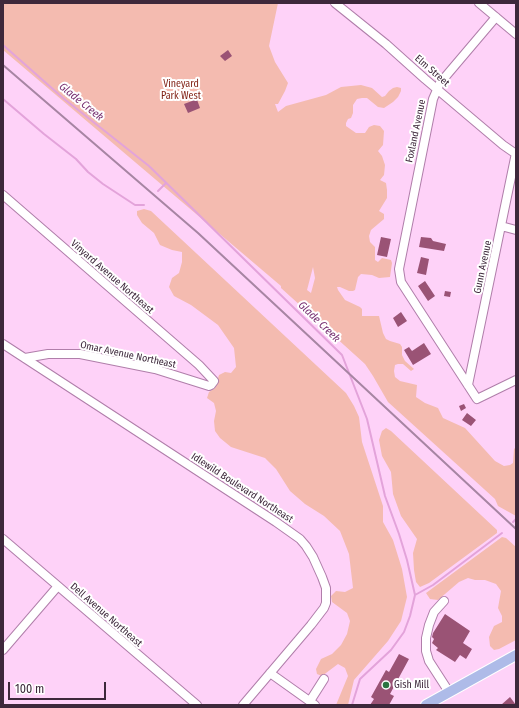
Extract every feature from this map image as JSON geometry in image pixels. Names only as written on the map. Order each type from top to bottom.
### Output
[{"type":"main road","points":[[426,705],[516,655]]},
{"type":"street","name":"Elm Street","points":[[335,3],[386,44],[436,89],[503,145],[516,154]]},
{"type":"street","points":[[479,3],[516,34]]},
{"type":"street","name":"Foxland Avenue","points":[[468,385],[402,282],[399,269],[436,89],[496,17]]},
{"type":"street","name":"Gunn Avenue","points":[[468,385],[516,154]]},
{"type":"street","name":"Vinyard Avenue Northeast","points":[[3,195],[209,375]]},
{"type":"street","points":[[502,226],[516,230]]},
{"type":"street","name":"Idlewild Boulevard Northeast","points":[[3,344],[276,522],[296,536],[313,556],[326,588],[326,603],[324,608],[243,705]]},
{"type":"street","name":"Omar Avenue Northeast","points":[[25,358],[48,354],[93,356],[154,369],[209,386],[214,381],[209,375]]},
{"type":"street","points":[[468,385],[477,399],[516,380]]},
{"type":"street","name":"Dell Avenue Northeast","points":[[3,539],[197,705]]},
{"type":"street","points":[[3,650],[58,586]]},
{"type":"street","points":[[444,601],[434,612],[429,625],[426,638],[426,651],[429,661],[449,692]]},
{"type":"street","points":[[270,673],[312,703],[324,679]]},
{"type":"green space","name":"Vineyard Park West","points":[[3,3],[278,3],[269,46],[275,62],[288,83],[278,104],[275,104],[278,112],[286,106],[326,95],[341,87],[361,85],[372,88],[382,97],[393,88],[401,88],[398,97],[384,108],[378,107],[367,98],[357,99],[353,105],[353,113],[351,118],[348,119],[346,123],[346,126],[356,133],[365,133],[369,127],[374,125],[380,126],[384,131],[383,145],[378,151],[382,156],[385,165],[384,175],[380,180],[386,183],[387,198],[379,211],[384,214],[384,219],[371,230],[369,236],[370,242],[375,247],[375,260],[378,262],[382,258],[391,260],[390,277],[379,278],[372,275],[361,274],[358,277],[355,290],[349,291],[337,287],[345,300],[362,309],[362,316],[379,316],[386,339],[400,344],[405,361],[414,369],[411,371],[403,364],[395,365],[395,377],[400,381],[417,385],[416,397],[425,403],[438,408],[443,418],[465,428],[495,461],[504,466],[513,463],[514,449],[516,447],[516,516],[498,506],[495,499],[388,402],[365,364],[281,288],[281,286],[3,50]],"holes":[[[313,267],[315,278],[311,293],[307,290]]]},
{"type":"green space","points":[[144,209],[151,211],[346,393],[359,417],[362,442],[383,506],[383,522],[393,540],[402,569],[407,597],[401,621],[388,641],[354,680],[348,705],[336,705],[348,676],[345,668],[338,664],[322,676],[317,674],[316,669],[321,659],[332,654],[341,645],[347,634],[350,621],[347,613],[332,602],[331,596],[336,591],[345,592],[353,588],[349,554],[340,531],[324,516],[305,504],[290,491],[276,469],[265,458],[231,447],[220,438],[215,431],[214,421],[216,411],[214,403],[207,398],[209,392],[215,388],[219,375],[225,372],[231,373],[236,367],[234,348],[218,325],[191,305],[174,296],[169,287],[172,278],[179,273],[182,262],[182,252],[160,245],[154,233],[142,223],[137,215],[137,211]]},
{"type":"green space","points":[[386,428],[497,530],[497,533],[429,583],[420,587],[416,582],[414,570],[413,553],[417,539],[401,516],[393,494],[391,472],[382,456],[379,440],[382,431]]},
{"type":"green space","points":[[502,537],[506,538],[516,547],[516,640],[494,650],[490,646],[489,637],[494,626],[502,622],[502,616],[498,608],[501,591],[496,584],[485,580],[468,578],[459,582],[438,600],[430,599],[426,593]]},
{"type":"building","points":[[228,50],[232,56],[225,61],[220,56]]},
{"type":"building","points":[[195,94],[200,108],[188,113],[184,104],[192,101]]},
{"type":"building","points":[[381,237],[391,239],[387,257],[377,255]]},
{"type":"building","points":[[421,237],[431,238],[433,241],[446,244],[444,251],[419,247]]},
{"type":"building","points":[[421,257],[429,259],[426,275],[417,273]]},
{"type":"building","points":[[425,281],[435,296],[428,301],[418,286]]},
{"type":"building","points":[[445,291],[451,292],[450,297],[444,296]]},
{"type":"building","points":[[401,312],[407,321],[398,327],[393,318]]},
{"type":"building","points":[[424,343],[431,354],[413,365],[404,350],[409,347],[412,351]]},
{"type":"building","points":[[464,404],[466,408],[461,411],[459,406]]},
{"type":"building","points":[[467,413],[476,420],[471,426],[462,420]]},
{"type":"building","points":[[445,614],[470,631],[463,643],[472,649],[466,659],[460,655],[455,662],[436,650],[438,648],[432,643],[434,639],[432,637],[433,633]]},
{"type":"building","name":"Gish Mill","points":[[399,654],[409,659],[390,694],[394,696],[389,705],[370,705],[374,699],[371,697],[386,670],[389,672]]},
{"type":"building","points":[[510,697],[516,705],[501,705]]},
{"type":"waterway","name":"Glade Creek","points":[[3,45],[63,98],[149,166],[342,355],[367,419],[385,496],[407,560],[415,595],[404,632],[391,650],[360,679],[352,705]]},
{"type":"waterway","points":[[3,99],[76,159],[88,172],[103,184],[135,205],[144,205]]},
{"type":"waterway","points":[[158,191],[166,183]]},
{"type":"waterway","points":[[513,522],[516,519]]},
{"type":"waterway","points":[[415,595],[433,585],[502,533]]},
{"type":"railway","points":[[3,65],[198,233],[516,529]]},
{"type":"place","name":"Gish Mill","points":[[386,685]]}]
